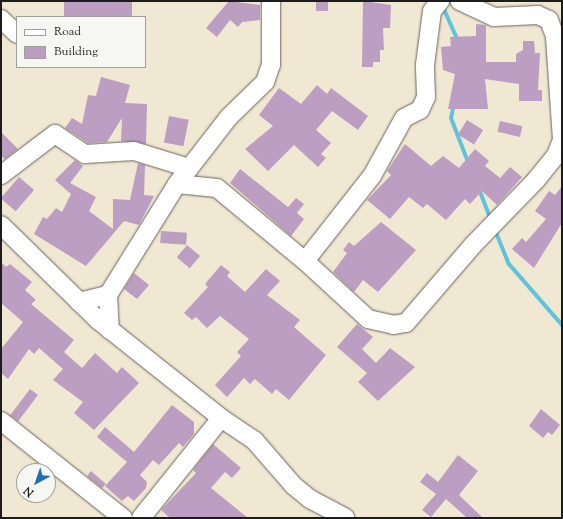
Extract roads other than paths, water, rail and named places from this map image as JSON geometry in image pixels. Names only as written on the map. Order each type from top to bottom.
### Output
[{"type":"street","points":[[110,330],[108,295],[177,184],[229,117],[270,75],[271,1]]},
{"type":"street","points":[[305,261],[372,176],[404,118],[420,110],[426,96],[425,65],[432,10],[440,1]]},
{"type":"street","points":[[177,184],[217,188],[305,261],[368,319],[393,325],[406,323],[561,148],[558,39],[545,16],[494,17],[459,1]]},
{"type":"street","points":[[1,19],[16,33]]},
{"type":"street","points":[[1,175],[55,134],[85,154],[134,151],[189,168]]},
{"type":"street","points":[[1,225],[79,302],[110,330],[221,418],[263,448],[294,486],[345,518]]},
{"type":"street","points":[[79,302],[108,295]]},
{"type":"street","points":[[141,518],[221,418]]},
{"type":"street","points":[[1,421],[123,518]]},
{"type":"waterway","points":[[442,5],[458,41]]},
{"type":"waterway","points":[[454,104],[451,118],[468,162]]},
{"type":"waterway","points":[[479,189],[491,220]]},
{"type":"waterway","points":[[495,230],[509,264],[562,325]]}]
